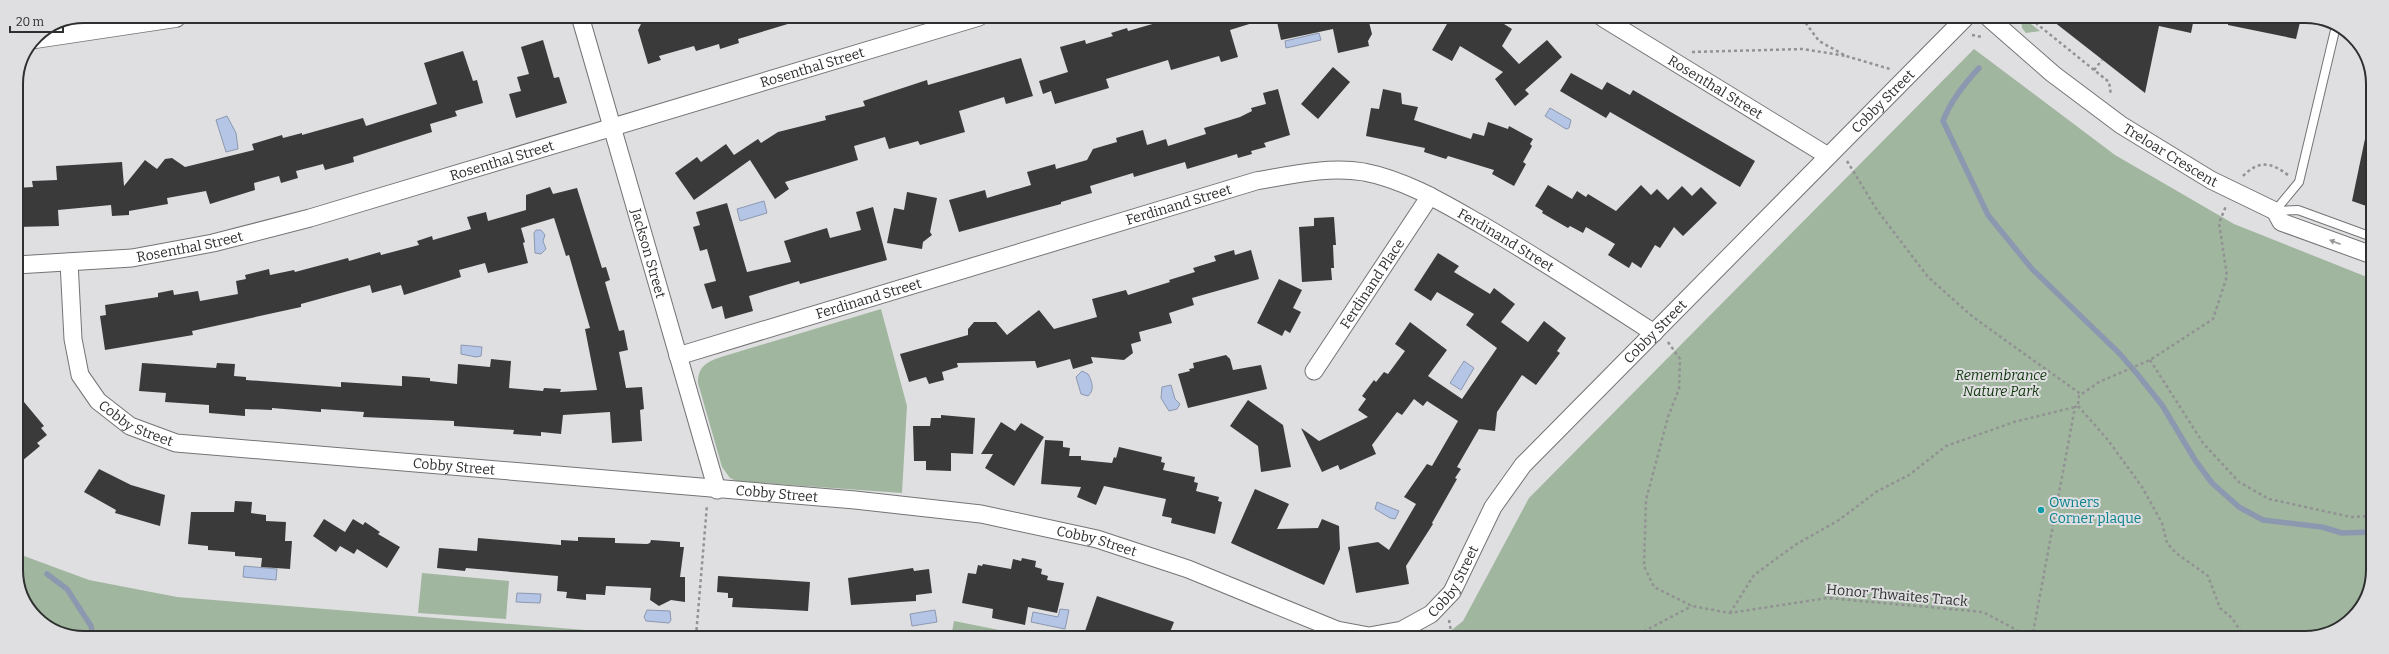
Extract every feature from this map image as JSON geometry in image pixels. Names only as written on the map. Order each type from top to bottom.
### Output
[{"type":"main road","points":[[48,35],[128,23]]},
{"type":"street","name":"Jackson Street","points":[[582,23],[678,356],[712,489]]},
{"type":"street","name":"Rosenthal Street","points":[[23,265],[132,258],[213,243],[310,218],[959,23]]},
{"type":"street","name":"Rosenthal Street","points":[[1611,23],[1835,161]]},
{"type":"street","name":"Cobby Street","points":[[1396,631],[1402,630],[1431,614],[1452,592],[1493,507],[1523,465],[1661,341],[1835,161],[1908,75],[1960,23]]},
{"type":"street","name":"Treloar Crescent","points":[[1996,23],[2053,74],[2121,125],[2216,182],[2275,211],[2281,222],[2366,253]]},
{"type":"street","name":"Ferdinand Street","points":[[678,356],[1256,181],[1315,170],[1363,172],[1403,184],[1430,196],[1536,256],[1661,341]]},
{"type":"street","name":"Ferdinand Place","points":[[1314,371],[1430,196]]},
{"type":"street","name":"Cobby Street","points":[[69,262],[73,339],[80,375],[98,401],[130,426],[176,443],[855,500],[981,514],[1097,539],[1188,569],[1342,631]]},
{"type":"lane","points":[[2275,211],[2299,182],[2335,31]]},
{"type":"lane","points":[[2275,211],[2298,210],[2366,235]]},
{"type":"path","points":[[1806,23],[1819,41],[1846,56]]},
{"type":"path","points":[[2038,23],[2037,24],[2109,82],[2111,100]]},
{"type":"path","points":[[1970,35],[1985,38]]},
{"type":"path","points":[[1686,52],[1803,48],[1846,56],[1908,75]]},
{"type":"path","points":[[2094,70],[2102,60]]},
{"type":"path","points":[[1835,161],[1847,160],[1852,155]]},
{"type":"path","points":[[1847,160],[1877,210],[1928,277],[1973,317],[2082,395]]},
{"type":"path","points":[[2216,182],[2242,177],[2256,165],[2274,165],[2299,182]]},
{"type":"path","points":[[2033,631],[2079,396],[2099,382],[2150,360],[2213,319],[2227,276],[2219,223],[2227,204],[2221,201]]},
{"type":"path","points":[[1661,341],[1673,336]]},
{"type":"path","name":"Honor Thwaites Track","points":[[1661,341],[1680,360],[1679,389],[1668,417],[1646,500],[1644,566],[1654,587],[1692,606],[1730,613],[1827,598],[1983,612],[2018,631]]},
{"type":"path","points":[[2150,360],[2203,443],[2239,482],[2269,499],[2351,517],[2366,516]]},
{"type":"path","points":[[1730,613],[1754,575],[1795,545],[1840,520],[1876,492],[1909,475],[1946,446],[2014,422],[2077,406]]},
{"type":"path","points":[[2077,406],[2108,440],[2142,487],[2162,523],[2167,543],[2176,553],[2208,576],[2220,608],[2232,618],[2240,631]]},
{"type":"path","points":[[697,631],[712,489]]},
{"type":"path","points":[[1644,631],[1692,606]]},
{"type":"path","points":[[1444,620],[1448,616],[1451,631]]},
{"type":"green space","points":[[2022,23],[2031,23],[2040,31],[2026,33],[2022,28]]},
{"type":"green space","name":"Remembrance Nature Park","points":[[1974,49],[2115,155],[2234,224],[2366,277],[2366,570],[2364,586],[2356,604],[2336,623],[2325,628],[2305,631],[1450,631],[1463,621],[1529,498]]},
{"type":"green space","points":[[881,309],[907,406],[902,493],[736,481],[730,478],[722,467],[698,383],[698,377],[704,366],[721,357]]},
{"type":"green space","points":[[23,556],[89,580],[177,597],[598,631],[84,631],[68,629],[53,623],[33,604],[24,582]]},
{"type":"green space","points":[[422,573],[509,581],[506,619],[418,613]]},
{"type":"green space","points":[[954,621],[1005,631],[952,631]]},
{"type":"water","points":[[1319,33],[1321,40],[1286,48],[1285,41]]},
{"type":"water","points":[[1550,108],[1571,120],[1569,128],[1566,129],[1545,116]]},
{"type":"water","points":[[227,116],[236,133],[238,149],[226,152],[216,120]]},
{"type":"water","points":[[764,201],[767,213],[740,221],[737,209]]},
{"type":"water","points":[[536,230],[541,230],[545,235],[543,241],[546,249],[541,254],[535,253],[534,233]]},
{"type":"water","points":[[461,345],[482,347],[481,356],[476,357],[461,354]]},
{"type":"water","points":[[1464,361],[1474,368],[1461,390],[1450,383]]},
{"type":"water","points":[[1082,371],[1088,374],[1092,382],[1092,391],[1088,396],[1081,394],[1076,377]]},
{"type":"water","points":[[1171,385],[1175,399],[1180,404],[1177,409],[1169,411],[1161,398],[1162,387]]},
{"type":"water","points":[[1377,502],[1399,511],[1395,519],[1390,518],[1375,509]]},
{"type":"water","points":[[244,566],[277,569],[276,580],[243,577]]},
{"type":"water","points":[[517,593],[541,594],[540,603],[516,602]]},
{"type":"water","points":[[1060,609],[1069,610],[1065,629],[1031,622],[1033,612],[1058,617]]},
{"type":"water","points":[[647,610],[670,611],[671,620],[669,623],[646,621],[644,617]]},
{"type":"water","points":[[935,610],[937,622],[912,626],[910,614]]},
{"type":"building","points":[[791,23],[738,39],[739,43],[720,49],[719,44],[696,51],[694,46],[659,56],[661,60],[648,64],[638,30],[641,24]]},
{"type":"building","points":[[1156,23],[1253,23],[1230,30],[1238,57],[1221,62],[1219,56],[1171,70],[1168,60],[1106,79],[1109,88],[1055,104],[1051,91],[1043,94],[1039,81],[1068,72],[1060,47],[1085,40],[1086,44],[1113,36],[1111,33],[1127,28],[1128,31]]},
{"type":"building","points":[[1277,23],[1369,23],[1372,34],[1368,41],[1369,46],[1338,53],[1333,29],[1281,40]]},
{"type":"building","points":[[1448,23],[1504,23],[1512,29],[1502,46],[1519,64],[1547,40],[1562,57],[1525,90],[1529,94],[1515,106],[1495,79],[1503,72],[1460,46],[1452,61],[1432,50]]},
{"type":"building","points":[[2055,23],[2193,23],[2191,33],[2159,26],[2145,93]]},
{"type":"building","points":[[2228,23],[2300,23],[2296,39],[2228,25]]},
{"type":"building","points":[[543,40],[554,78],[559,77],[567,103],[516,118],[509,94],[521,91],[517,77],[529,74],[521,47]]},
{"type":"building","points":[[463,51],[473,81],[477,80],[483,103],[455,111],[457,116],[430,124],[432,132],[353,157],[354,162],[325,170],[323,164],[296,171],[298,178],[281,183],[279,176],[254,183],[255,190],[210,204],[206,191],[167,198],[168,204],[129,211],[129,215],[112,216],[111,205],[58,210],[59,226],[23,227],[23,188],[33,187],[32,181],[57,180],[56,166],[122,162],[124,186],[145,160],[157,169],[165,159],[172,158],[185,167],[254,150],[252,144],[282,135],[283,138],[302,133],[302,135],[363,118],[366,126],[437,104],[424,63]]},
{"type":"building","points":[[1021,58],[1033,96],[1006,104],[1004,97],[959,111],[965,132],[920,145],[918,141],[889,149],[885,137],[854,146],[858,160],[785,182],[789,189],[775,199],[750,160],[694,200],[675,173],[697,157],[701,162],[726,144],[734,155],[758,139],[761,143],[778,132],[826,120],[825,116],[865,106],[863,101],[927,80],[928,85]]},
{"type":"building","points":[[1333,67],[1350,82],[1318,119],[1301,104]]},
{"type":"building","points":[[1571,73],[1602,90],[1607,82],[1630,95],[1633,90],[1755,161],[1740,187],[1610,112],[1606,118],[1560,91]]},
{"type":"building","points":[[1278,89],[1290,135],[1264,143],[1266,147],[1251,151],[1252,154],[1238,158],[1237,154],[1187,169],[1185,162],[1134,177],[1133,173],[1090,186],[1092,193],[1061,202],[1061,204],[959,232],[949,200],[985,190],[987,198],[1031,185],[1027,172],[1055,164],[1056,169],[1087,160],[1093,149],[1117,142],[1116,138],[1143,130],[1147,145],[1166,139],[1168,146],[1206,134],[1204,128],[1240,117],[1252,111],[1251,108],[1266,104],[1263,93]]},
{"type":"building","points":[[1383,89],[1401,93],[1402,104],[1418,107],[1414,120],[1471,139],[1473,133],[1484,136],[1488,122],[1508,129],[1509,126],[1533,139],[1530,144],[1532,146],[1523,162],[1526,164],[1514,186],[1492,174],[1494,170],[1448,156],[1446,159],[1424,152],[1425,148],[1366,136],[1371,108],[1379,109]]},
{"type":"building","points":[[2366,134],[2366,206],[2352,201]]},
{"type":"building","points":[[1548,185],[1572,199],[1577,191],[1586,197],[1588,194],[1616,211],[1641,185],[1651,195],[1657,189],[1668,200],[1682,186],[1692,196],[1701,187],[1717,203],[1683,236],[1674,227],[1660,248],[1655,245],[1641,268],[1632,262],[1629,268],[1608,255],[1615,244],[1586,227],[1583,233],[1570,226],[1568,228],[1542,213],[1543,211],[1535,206]]},
{"type":"building","points":[[550,187],[553,194],[577,188],[602,268],[606,267],[610,280],[605,282],[619,331],[624,330],[628,350],[619,352],[626,388],[642,387],[644,409],[640,410],[642,441],[612,443],[610,412],[563,415],[561,434],[541,432],[541,436],[513,434],[514,430],[454,426],[454,421],[363,417],[364,412],[321,409],[321,412],[272,408],[272,410],[245,409],[245,416],[209,413],[209,405],[165,402],[166,393],[139,391],[142,363],[216,368],[217,363],[235,364],[234,376],[246,377],[246,380],[341,387],[341,382],[402,386],[402,376],[430,378],[430,381],[457,384],[458,364],[490,367],[491,359],[511,361],[509,388],[543,391],[544,388],[561,389],[560,392],[597,390],[585,329],[590,328],[569,255],[566,256],[554,218],[521,228],[528,263],[488,273],[485,263],[459,270],[461,277],[404,295],[401,285],[372,293],[370,285],[301,304],[301,307],[192,331],[193,335],[105,350],[100,316],[106,315],[105,305],[158,297],[158,293],[173,290],[174,295],[198,291],[200,301],[238,294],[236,281],[246,279],[245,275],[269,269],[270,275],[294,270],[295,272],[348,258],[349,261],[380,252],[381,255],[419,245],[417,241],[432,236],[433,240],[471,229],[467,217],[486,212],[488,221],[526,210],[526,195]]},
{"type":"building","points":[[907,192],[937,198],[930,232],[932,235],[923,242],[922,249],[887,243],[894,208],[904,210]]},
{"type":"building","points":[[727,203],[747,272],[791,262],[784,241],[827,228],[830,238],[861,230],[856,212],[873,207],[887,260],[800,284],[799,281],[749,296],[753,311],[725,319],[722,306],[712,309],[704,284],[716,281],[707,249],[700,251],[693,227],[700,225],[696,212]]},
{"type":"building","points":[[1334,217],[1336,245],[1333,245],[1334,268],[1331,268],[1332,280],[1302,282],[1299,227],[1314,226],[1314,218]]},
{"type":"building","points":[[1234,250],[1235,255],[1251,250],[1259,279],[1192,298],[1194,305],[1169,313],[1172,323],[1139,332],[1141,341],[1131,344],[1133,353],[1124,360],[1091,357],[1093,363],[1073,369],[1070,359],[1037,368],[1035,361],[957,363],[958,367],[942,372],[944,380],[929,384],[926,377],[909,382],[900,354],[968,335],[968,329],[974,322],[996,322],[1007,335],[1039,310],[1054,329],[1097,317],[1092,299],[1126,290],[1128,295],[1170,282],[1169,280],[1195,272],[1193,268],[1216,261],[1214,256]]},
{"type":"building","points":[[1438,253],[1459,266],[1454,272],[1490,294],[1494,288],[1515,304],[1501,322],[1528,342],[1544,321],[1566,338],[1557,351],[1560,353],[1536,385],[1522,375],[1497,412],[1495,431],[1479,429],[1457,467],[1461,469],[1455,478],[1457,479],[1432,523],[1433,524],[1406,566],[1409,584],[1356,593],[1348,547],[1378,542],[1389,550],[1416,504],[1404,497],[1427,464],[1432,466],[1458,421],[1427,401],[1423,406],[1414,399],[1402,415],[1397,412],[1372,445],[1376,454],[1340,470],[1338,465],[1322,472],[1301,428],[1319,441],[1368,417],[1358,410],[1366,399],[1362,396],[1374,380],[1376,382],[1384,372],[1388,374],[1405,351],[1395,344],[1410,322],[1447,350],[1428,376],[1462,399],[1497,348],[1466,325],[1474,314],[1437,292],[1431,301],[1414,290]]},
{"type":"building","points":[[1279,279],[1302,290],[1293,308],[1301,312],[1290,333],[1285,330],[1282,336],[1257,323]]},
{"type":"building","points":[[1226,355],[1230,359],[1233,370],[1261,365],[1267,389],[1188,408],[1178,374],[1190,371],[1189,369],[1194,368],[1193,363]]},
{"type":"building","points":[[1248,400],[1283,425],[1291,467],[1261,472],[1258,446],[1230,426]]},
{"type":"building","points":[[24,402],[44,426],[41,428],[47,435],[37,443],[40,446],[23,460]]},
{"type":"building","points":[[941,415],[975,418],[973,454],[951,453],[951,471],[926,470],[926,461],[914,461],[913,426],[930,426],[931,418],[941,418]]},
{"type":"building","points":[[1001,422],[1015,431],[1021,423],[1044,437],[1014,486],[985,468],[993,454],[981,454]]},
{"type":"building","points":[[1045,440],[1063,441],[1063,447],[1070,448],[1069,456],[1081,456],[1081,460],[1112,463],[1114,457],[1116,458],[1119,447],[1162,457],[1161,462],[1165,463],[1163,470],[1195,477],[1194,482],[1198,483],[1196,491],[1219,497],[1218,501],[1222,502],[1215,534],[1171,523],[1172,518],[1162,516],[1166,499],[1104,486],[1096,505],[1077,497],[1081,487],[1041,484]]},
{"type":"building","points":[[99,469],[131,485],[165,495],[160,526],[115,513],[116,510],[84,492]]},
{"type":"building","points":[[1255,489],[1289,504],[1277,529],[1318,528],[1322,519],[1339,526],[1340,549],[1324,585],[1231,543]]},
{"type":"building","points":[[235,501],[252,502],[251,513],[266,515],[266,521],[286,522],[285,541],[292,541],[290,569],[261,567],[262,558],[235,556],[235,552],[208,550],[208,546],[188,544],[191,512],[234,512]]},
{"type":"building","points":[[324,519],[345,532],[353,519],[363,525],[365,522],[380,532],[378,534],[400,547],[387,568],[357,549],[354,554],[340,546],[336,552],[313,536]]},
{"type":"building","points":[[578,537],[615,538],[615,543],[647,544],[650,543],[651,540],[680,542],[680,547],[684,547],[680,577],[685,577],[685,602],[671,600],[659,606],[650,600],[651,588],[606,586],[605,595],[586,594],[586,600],[566,598],[567,592],[557,591],[558,576],[466,568],[465,571],[437,568],[439,548],[477,551],[478,538],[561,545],[561,540],[578,541]]},
{"type":"building","points":[[1022,558],[1036,561],[1035,567],[1042,569],[1041,574],[1048,576],[1047,580],[1064,583],[1057,613],[1028,607],[1025,625],[992,618],[993,609],[962,603],[968,573],[976,574],[978,565],[982,566],[983,564],[1011,569],[1013,559],[1021,561]]},
{"type":"building","points":[[913,568],[914,571],[929,569],[932,593],[916,595],[916,601],[851,605],[848,578]]},
{"type":"building","points":[[718,576],[810,582],[808,611],[732,607],[733,598],[728,598],[728,593],[717,592]]},
{"type":"building","points":[[1097,596],[1174,622],[1170,631],[1085,631]]},
{"type":"waterway","points":[[1979,68],[1958,93],[1943,121],[1988,215],[2032,269],[2120,354],[2162,405],[2195,460],[2212,483],[2239,507],[2263,520],[2322,527],[2342,533],[2366,532]]},
{"type":"waterway","points":[[47,574],[67,589],[91,626],[92,631]]},
{"type":"place","name":"Owners Corner plaque","points":[[2041,510]]}]
